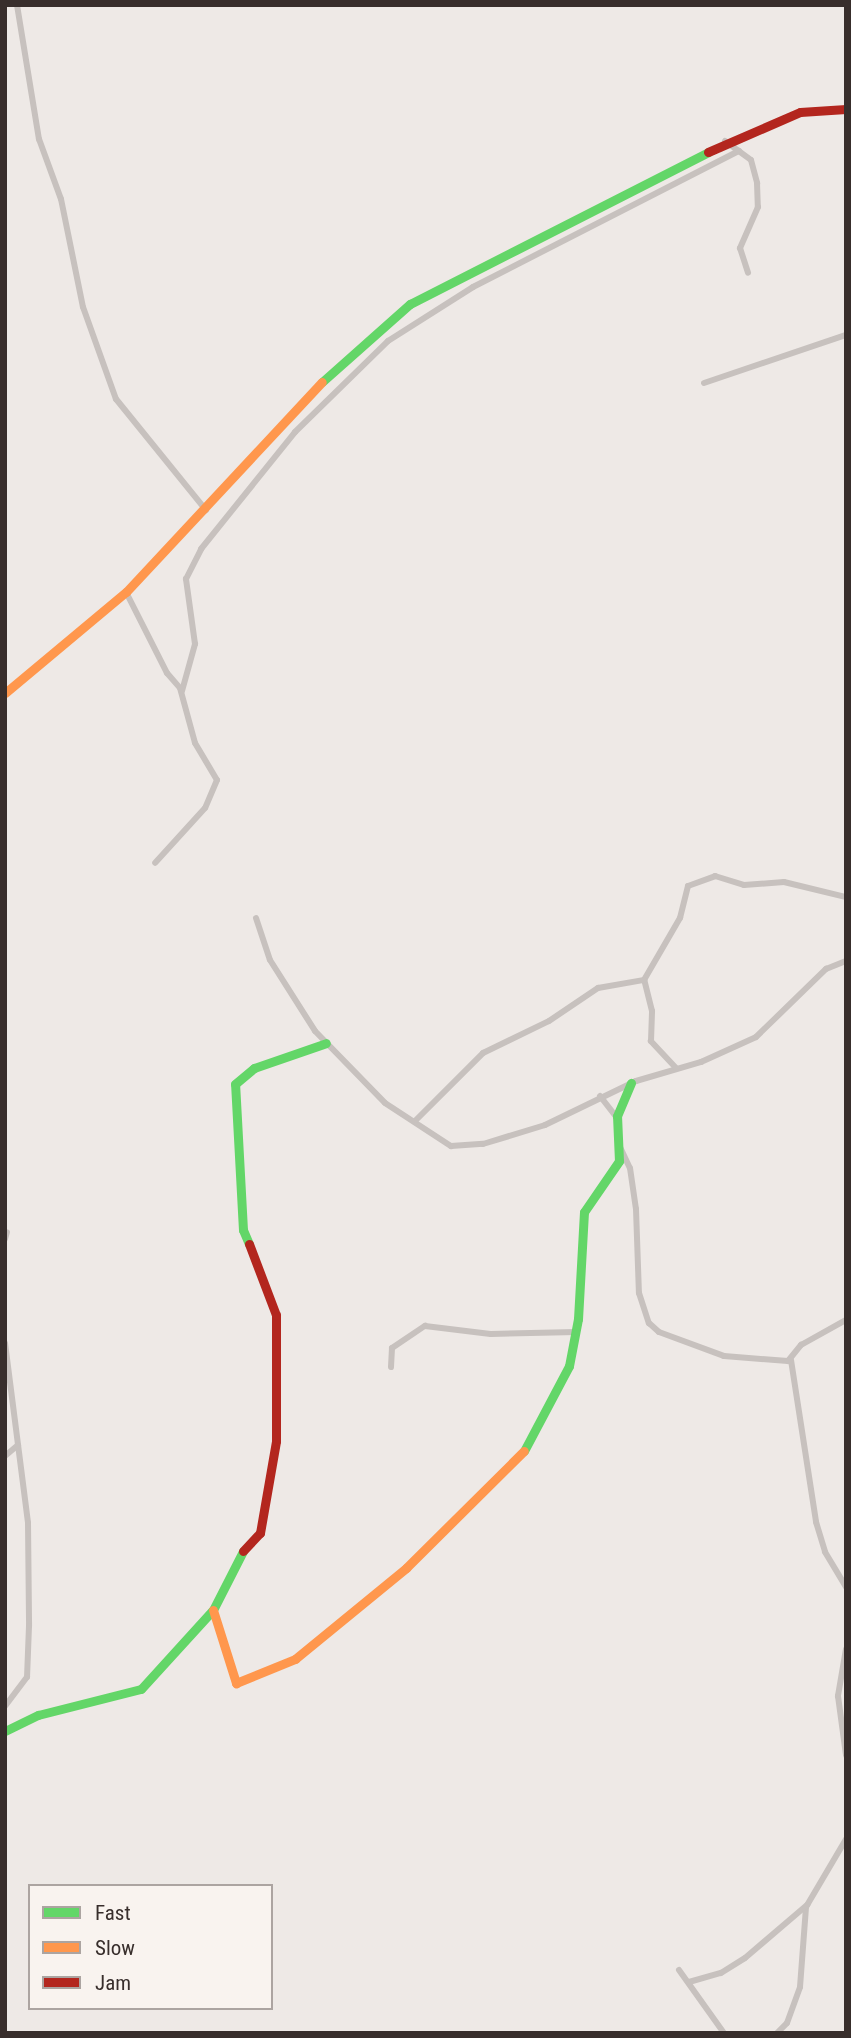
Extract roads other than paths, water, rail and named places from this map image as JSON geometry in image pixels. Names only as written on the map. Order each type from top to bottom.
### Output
[{"type":"street","points":[[17,5],[38,139],[61,199],[83,307],[116,399],[206,510]]},
{"type":"street","points":[[5,693],[126,592],[206,510],[327,376],[410,304],[725,141],[800,112],[846,108]]},
{"type":"street","points":[[725,141],[752,163],[758,190],[758,207],[740,248],[748,273]]},
{"type":"street","points":[[181,691],[194,644],[186,579],[201,549],[295,432],[387,341],[461,293],[739,151]]},
{"type":"street","points":[[704,383],[846,335]]},
{"type":"street","points":[[126,592],[181,691],[195,743],[211,765],[217,787],[155,863]]},
{"type":"street","points":[[676,1068],[651,1041],[652,1011],[643,980],[680,918],[688,886],[697,879],[715,876],[755,885],[784,882],[846,897]]},
{"type":"street","points":[[256,918],[270,960],[326,1043],[385,1103],[416,1120],[443,1144],[483,1144],[545,1125],[631,1083],[762,1034],[825,969],[846,961]]},
{"type":"street","points":[[416,1120],[483,1053],[549,1021],[598,988],[643,980]]},
{"type":"street","points":[[5,1731],[38,1715],[141,1689],[213,1610],[233,1562],[260,1533],[276,1441],[276,1315],[248,1247],[239,1209],[235,1084],[254,1068],[326,1043]]},
{"type":"street","points":[[213,1610],[239,1684],[325,1640],[520,1456],[559,1390],[577,1332],[584,1212],[619,1161],[617,1118],[631,1083]]},
{"type":"street","points":[[600,1097],[617,1118]]},
{"type":"street","points":[[619,1146],[632,1180],[636,1277],[649,1323],[668,1337],[724,1356],[791,1360]]},
{"type":"street","points":[[846,1321],[801,1345],[791,1360],[816,1521],[825,1552],[845,1578],[846,1587]]},
{"type":"street","points":[[391,1367],[391,1348],[425,1326],[491,1334],[577,1332]]},
{"type":"street","points":[[5,1343],[28,1524],[29,1661],[24,1685],[5,1706]]},
{"type":"street","points":[[5,1456],[18,1445]]},
{"type":"street","points":[[846,1649],[838,1696],[846,1755]]},
{"type":"street","points":[[689,1982],[721,1973],[745,1958],[807,1905],[846,1839]]},
{"type":"street","points":[[777,2033],[787,2024],[800,1987],[807,1905]]},
{"type":"street","points":[[679,1970],[724,2033]]}]
